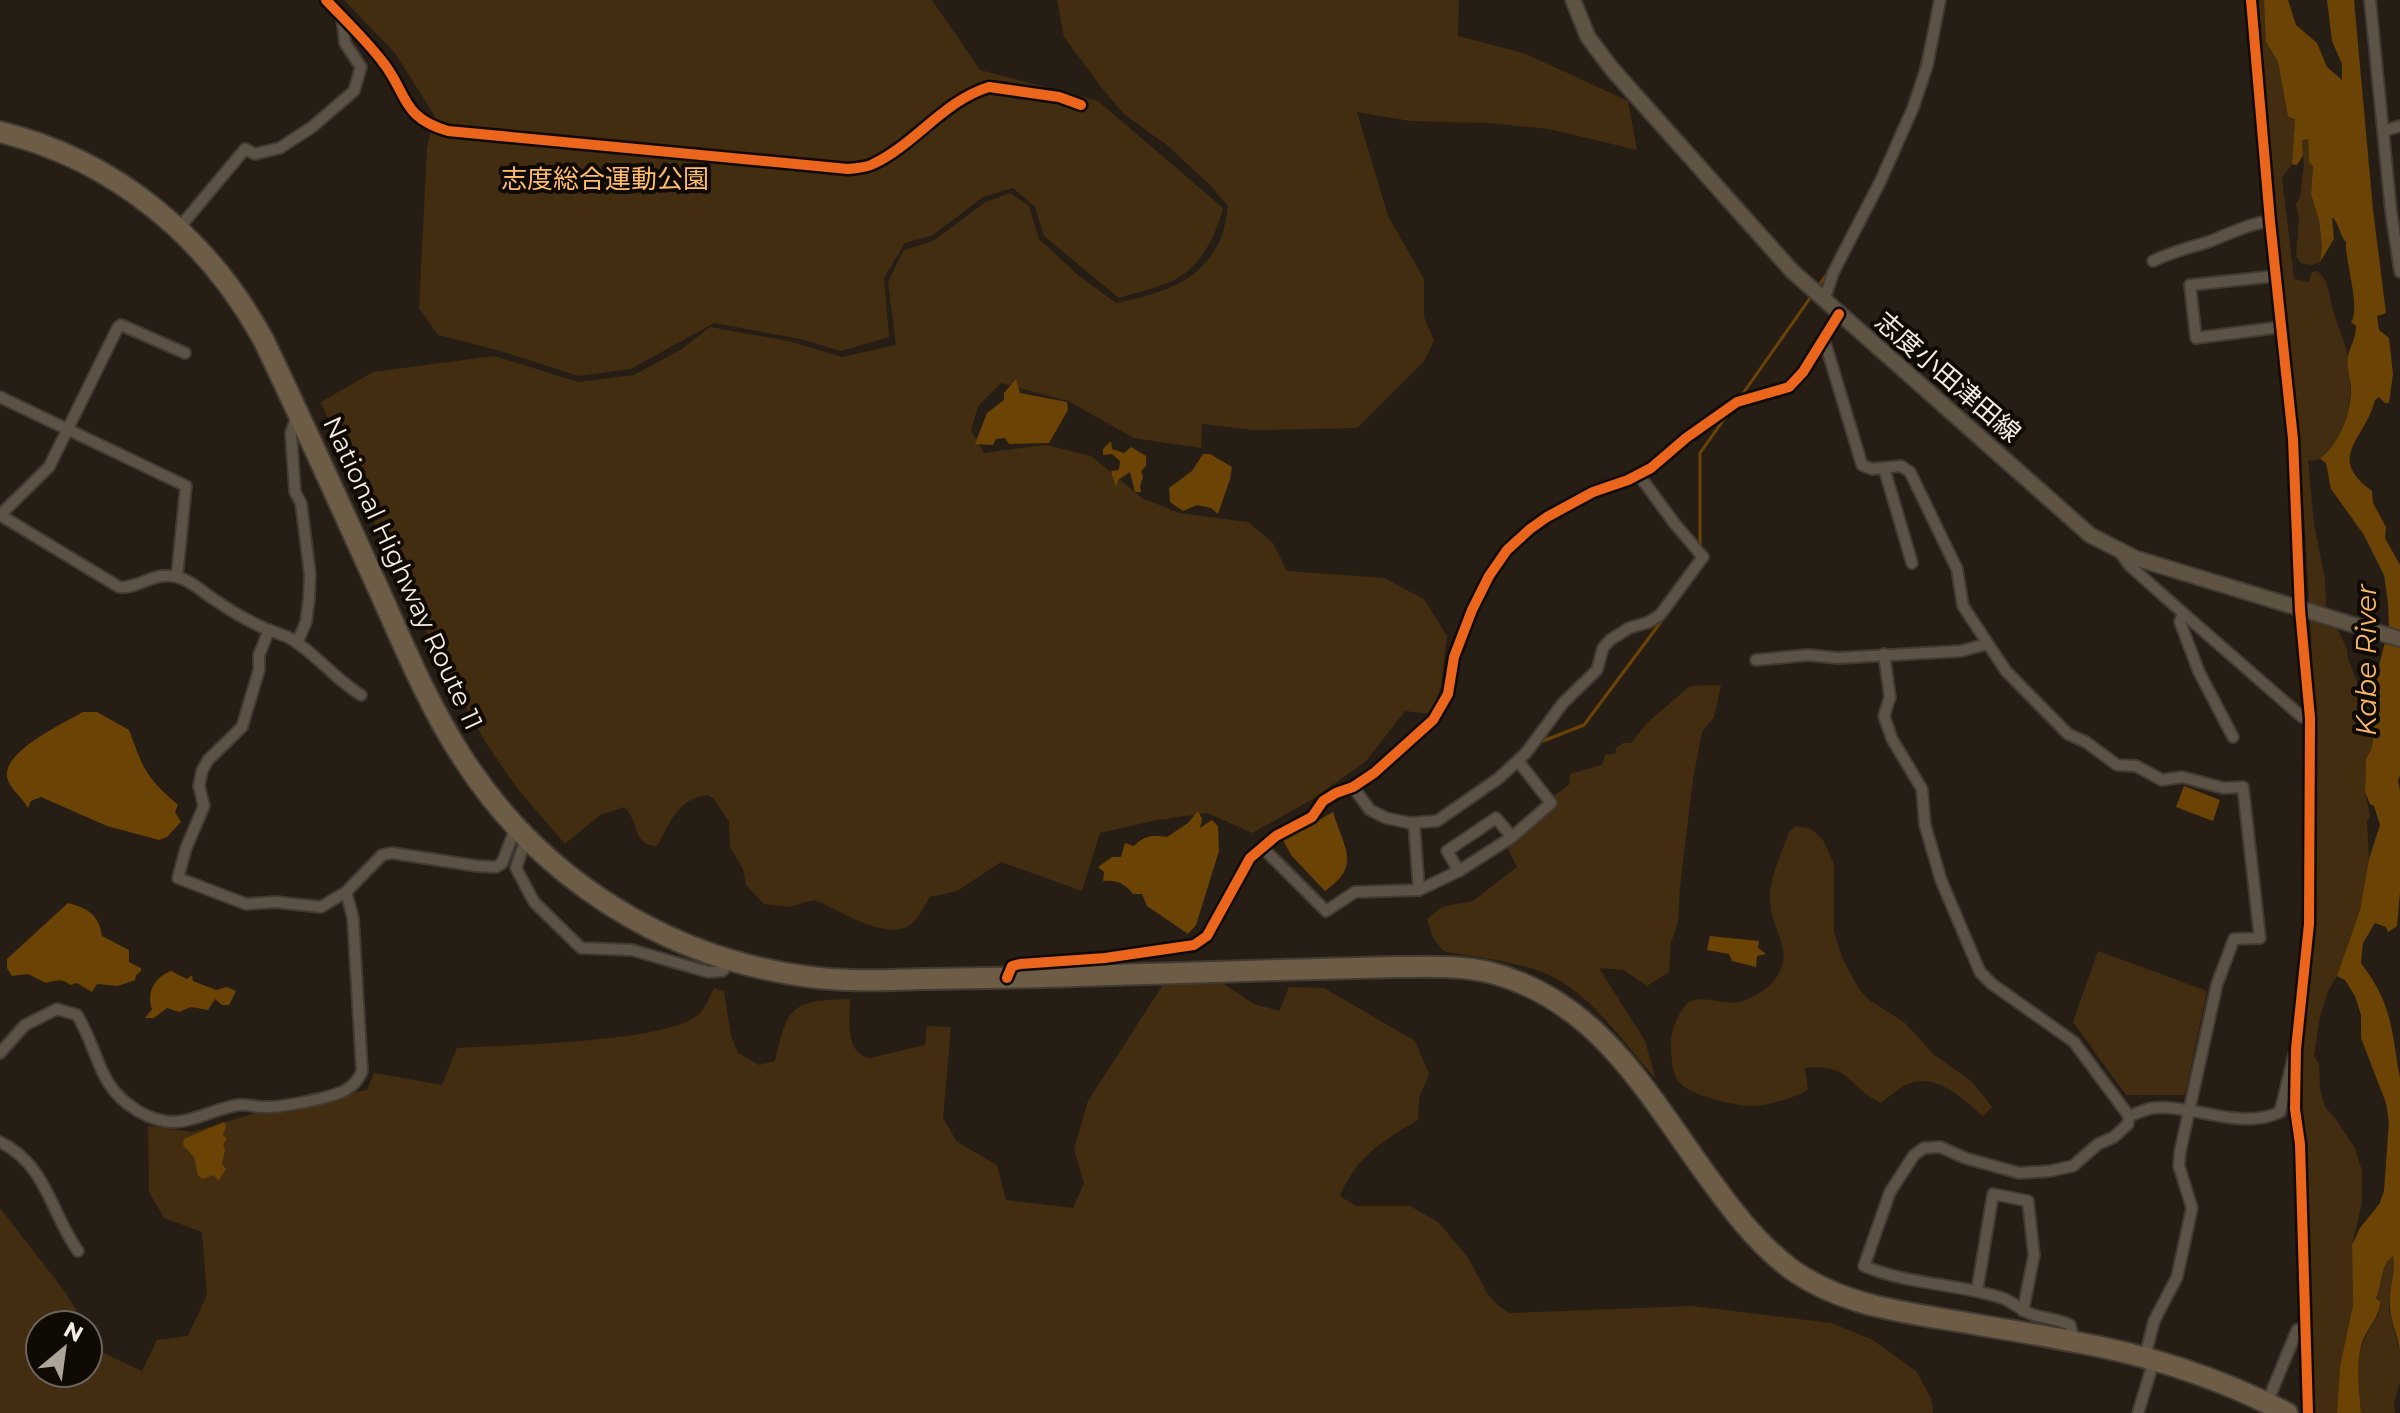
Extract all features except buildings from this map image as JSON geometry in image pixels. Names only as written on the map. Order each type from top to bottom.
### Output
[{"type":"highway","name":"National Highway Route 11","points":[[0,132],[88,165],[133,192],[179,228],[211,261],[247,310],[302,420],[439,716],[484,788],[521,832],[553,864],[602,901],[683,943],[732,961],[812,978],[1007,978],[1395,967],[1456,967],[1501,976],[1548,995],[1575,1012],[1604,1038],[1629,1067],[1728,1205],[1766,1248],[1820,1288],[1886,1309],[2074,1341],[2149,1359],[2238,1389],[2287,1413]]},
{"type":"main road","name":"志度小田津田線","points":[[1573,0],[1588,37],[1612,69],[1696,161],[1763,241],[1824,301],[2090,535],[2119,552],[2400,639]]},
{"type":"street","points":[[326,0],[385,65],[416,117],[448,131],[848,169],[871,166],[978,90],[989,87],[1059,97],[1081,105]]},
{"type":"street","points":[[1824,301],[1833,273],[1881,180],[1913,108],[1927,66],[1940,0]]},
{"type":"street","points":[[2251,0],[2293,439],[2310,718],[2309,924],[2296,1049],[2295,1109],[2300,1144],[2308,1413]]},
{"type":"street","points":[[2370,0],[2400,272]]},
{"type":"street","points":[[179,228],[245,149],[255,154],[280,148],[312,127],[354,91],[361,67],[345,43],[342,17]]},
{"type":"street","points":[[2383,131],[2400,126]]},
{"type":"street","points":[[2153,261],[2173,251],[2206,243],[2255,223],[2270,221]]},
{"type":"street","points":[[2276,276],[2190,285],[2196,338],[2281,327]]},
{"type":"street","points":[[1007,978],[1012,966],[1020,964],[1105,958],[1194,945],[1207,936],[1250,858],[1276,836],[1312,817],[1323,801],[1374,773],[1433,720],[1448,694],[1454,657],[1472,610],[1489,576],[1507,550],[1547,517],[1593,492],[1651,468],[1686,438],[1737,402],[1789,387],[1803,372],[1839,314]]},
{"type":"street","points":[[185,353],[121,325],[118,327],[45,474],[0,515],[119,587],[128,588],[151,577],[177,576],[297,643],[334,677],[361,695]]},
{"type":"street","points":[[1824,339],[1862,465],[1872,469],[1901,466],[1910,472],[1957,569],[1963,606],[2020,688],[2048,711],[2068,734],[2086,742],[2117,765],[2136,766],[2162,780],[2182,777],[2223,788],[2243,787],[2260,938],[2234,939],[2217,984],[2180,1152],[2179,1166],[2192,1208],[2177,1277],[2158,1311],[2138,1413]]},
{"type":"street","points":[[0,397],[186,486],[177,576]]},
{"type":"street","points":[[297,643],[306,622],[309,599],[306,545],[301,503],[295,492],[291,433],[294,424],[302,420]]},
{"type":"street","points":[[1884,468],[1912,563]]},
{"type":"street","points":[[1353,787],[1370,810],[1386,818],[1414,823],[1437,821],[1518,761],[1563,703],[1597,670],[1603,648],[1610,640],[1660,615],[1703,557],[1639,475]]},
{"type":"street","points":[[2119,552],[2129,565],[2302,717],[2310,718]]},
{"type":"street","points":[[2183,613],[2180,622],[2199,672],[2233,737]]},
{"type":"street","points":[[269,630],[259,655],[259,670],[242,727],[208,760],[202,771],[199,786],[204,806],[186,848],[178,878],[246,904],[275,902],[321,907],[346,892],[382,855],[392,853],[496,867],[502,863],[521,832]]},
{"type":"street","points":[[1756,660],[1808,655],[1838,658],[1961,651],[1987,644]]},
{"type":"street","points":[[1884,654],[1890,697],[1884,716],[1892,739],[1922,789],[1925,825],[1941,880],[1980,972],[1992,984],[2074,1042],[2129,1116],[2128,1124],[2114,1137],[2098,1144],[2073,1166],[2050,1171],[2019,1173],[1965,1158],[1940,1147],[1924,1148],[1914,1155],[1890,1192],[1864,1266],[1885,1275],[2006,1299],[2023,1311],[2070,1325],[2074,1341]]},
{"type":"street","points":[[1262,847],[1326,911],[1355,892],[1419,890],[1459,871],[1512,837],[1551,803],[1518,761]]},
{"type":"street","points":[[1459,871],[1447,851],[1496,818],[1512,837]]},
{"type":"street","points":[[1414,823],[1419,890]]},
{"type":"street","points":[[521,832],[516,868],[534,902],[581,948],[632,950],[708,972],[722,971],[732,961]]},
{"type":"street","points":[[0,1053],[25,1025],[57,1009],[77,1015],[110,1089],[139,1112],[159,1118],[190,1122],[240,1104],[265,1107],[346,1090],[358,1080],[362,1071],[353,918],[346,892]]},
{"type":"street","points":[[2129,1116],[2153,1108],[2234,1119],[2272,1116],[2280,1112],[2290,1062],[2296,1049]]},
{"type":"street","points":[[0,1142],[19,1153],[32,1167],[78,1251]]},
{"type":"street","points":[[1977,1291],[1993,1194],[2028,1201],[2034,1255],[2023,1311]]},
{"type":"street","points":[[2267,1403],[2297,1330],[2304,1327]]},
{"type":"green space","name":"志度総合運動公園","points":[[344,0],[932,0],[980,70],[1098,101],[1223,208],[1212,239],[1200,259],[1184,274],[1168,283],[1119,298],[1044,236],[1035,207],[1013,188],[983,197],[933,235],[905,243],[884,278],[889,337],[841,351],[800,339],[714,323],[631,369],[578,376],[438,335],[419,308],[427,149],[434,115],[395,53]]},
{"type":"green space","points":[[1057,0],[1459,0],[1458,36],[1526,54],[1628,101],[1637,150],[1549,129],[1489,123],[1411,121],[1357,112],[1388,216],[1424,279],[1424,317],[1434,341],[1424,361],[1357,428],[1255,430],[1202,424],[1201,448],[1134,438],[1068,401],[1001,383],[978,406],[971,430],[984,453],[1046,445],[1091,456],[1142,498],[1179,513],[1248,522],[1273,543],[1287,571],[1384,578],[1424,599],[1447,636],[1441,686],[1432,714],[1405,711],[1366,761],[1313,799],[1252,833],[1208,813],[1157,820],[1100,833],[1082,891],[1001,862],[957,891],[930,897],[914,921],[901,929],[876,927],[814,900],[788,907],[764,904],[746,885],[743,869],[730,847],[729,822],[714,799],[707,795],[682,807],[657,846],[643,842],[624,807],[600,815],[565,844],[517,788],[486,743],[449,677],[352,478],[321,402],[373,372],[494,356],[578,382],[634,375],[682,349],[710,327],[788,341],[842,357],[896,345],[888,282],[904,250],[933,241],[986,202],[1010,193],[1029,206],[1039,239],[1078,275],[1116,303],[1178,284],[1203,266],[1213,253],[1222,234],[1228,206],[1167,145],[1125,115],[1105,92],[1064,37]]},
{"type":"green space","points":[[2254,0],[2264,0],[2266,42],[2278,62],[2288,117],[2295,119],[2292,164],[2282,178],[2294,279],[2309,282],[2312,272],[2317,271],[2324,279],[2348,357],[2350,398],[2344,428],[2330,452],[2320,459],[2308,461],[2326,607],[2347,649],[2360,689],[2368,698],[2371,718],[2375,720],[2372,748],[2366,759],[2369,859],[2360,910],[2320,1016],[2314,1056],[2319,1064],[2320,1089],[2325,1107],[2355,1148],[2362,1171],[2362,1203],[2352,1245],[2353,1305],[2340,1366],[2337,1413],[2314,1413],[2313,1336],[2308,1335],[2299,1110],[2301,1050],[2315,923],[2316,785],[2311,637],[2304,514]]},
{"type":"green space","points":[[2308,138],[2309,162],[2313,165],[2311,194],[2319,220],[2322,247],[2320,262],[2312,265],[2301,263],[2296,256],[2299,220],[2296,204],[2300,197],[2304,166],[2302,140]]},
{"type":"green space","points":[[1721,685],[1714,717],[1702,732],[1693,779],[1678,923],[1671,942],[1669,972],[1647,986],[1624,970],[1599,968],[1645,1041],[1656,1079],[1602,1016],[1571,988],[1534,969],[1443,951],[1433,937],[1427,919],[1442,907],[1473,901],[1517,867],[1507,847],[1557,807],[1554,796],[1569,785],[1570,774],[1602,765],[1605,755],[1615,754],[1616,748],[1623,743],[1631,743],[1647,723],[1690,686]]},
{"type":"green space","points":[[1795,826],[1811,829],[1823,840],[1834,864],[1834,932],[1842,957],[1858,988],[1869,1000],[1904,1022],[1933,1054],[1972,1082],[1992,1107],[1983,1116],[1939,1084],[1919,1081],[1908,1084],[1881,1103],[1840,1072],[1820,1067],[1805,1068],[1808,1089],[1780,1101],[1756,1106],[1743,1106],[1703,1096],[1678,1081],[1672,1063],[1671,1038],[1676,1020],[1686,1005],[1704,999],[1733,1003],[1746,1000],[1767,988],[1777,977],[1784,956],[1772,916],[1771,889],[1789,832]]},
{"type":"green space","points":[[2098,951],[2207,991],[2185,1095],[2126,1095],[2073,1022]]},
{"type":"green space","points":[[1215,978],[1254,1004],[1279,1011],[1289,987],[1324,988],[1415,1041],[1429,1074],[1419,1098],[1418,1120],[1362,1160],[1340,1196],[1356,1206],[1410,1206],[1438,1222],[1466,1255],[1489,1296],[1510,1313],[1692,1306],[1831,1323],[1871,1339],[1916,1371],[1931,1398],[1933,1413],[0,1413],[0,1208],[76,1309],[24,1309],[24,1389],[104,1389],[104,1353],[142,1371],[157,1340],[188,1336],[207,1295],[202,1232],[164,1218],[149,1192],[148,1126],[192,1132],[290,1103],[367,1090],[374,1073],[442,1085],[457,1048],[584,1041],[655,1031],[682,1024],[699,1014],[714,988],[724,991],[731,1036],[738,1053],[759,1065],[775,1061],[784,1028],[796,1009],[804,1004],[850,999],[852,1043],[862,1055],[870,1058],[925,1045],[927,1026],[951,1027],[943,1118],[957,1142],[997,1165],[1006,1200],[1073,1208],[1084,1183],[1074,1149],[1088,1101],[1166,980]]},
{"type":"green space","points":[[2393,1256],[2396,1269],[2389,1310],[2400,1353],[2400,1382],[2394,1402],[2395,1413],[2361,1413],[2358,1373],[2361,1351],[2379,1314],[2377,1290],[2380,1275]]},
{"type":"shaded area","points":[[2264,0],[2288,0],[2296,25],[2317,43],[2327,67],[2342,80],[2342,64],[2332,41],[2327,0],[2354,0],[2373,210],[2386,313],[2377,316],[2379,330],[2389,338],[2393,374],[2389,403],[2379,397],[2375,400],[2350,458],[2351,468],[2358,479],[2372,491],[2373,503],[2386,527],[2385,538],[2400,565],[2400,892],[2397,926],[2388,932],[2386,927],[2375,923],[2363,943],[2361,963],[2385,1005],[2400,1078],[2400,1353],[2390,1308],[2393,1256],[2383,1270],[2376,1298],[2380,1302],[2379,1308],[2360,1352],[2358,1378],[2361,1413],[2337,1413],[2340,1366],[2353,1305],[2352,1245],[2360,1228],[2380,1203],[2384,1191],[2389,1122],[2386,1103],[2361,1038],[2361,1015],[2355,996],[2345,980],[2337,976],[2360,910],[2369,859],[2380,825],[2374,806],[2365,792],[2366,759],[2372,748],[2379,687],[2376,678],[2389,626],[2388,603],[2384,575],[2364,535],[2331,489],[2326,463],[2320,459],[2338,437],[2349,410],[2351,390],[2348,361],[2356,326],[2351,322],[2354,296],[2346,242],[2332,217],[2334,239],[2320,262],[2322,247],[2319,220],[2311,194],[2313,166],[2309,162],[2308,139],[2302,140],[2303,155],[2297,165],[2292,164],[2295,119],[2288,117],[2278,62],[2266,42]]},
{"type":"shaded area","points":[[1016,379],[1020,393],[1067,402],[1068,410],[1049,443],[1009,444],[1005,438],[996,439],[993,445],[975,444],[987,413],[1004,400],[1004,393]]},
{"type":"shaded area","points":[[1111,441],[1112,449],[1124,453],[1131,447],[1146,456],[1146,466],[1141,471],[1141,492],[1135,492],[1130,472],[1118,480],[1116,487],[1111,471],[1119,470],[1120,461],[1112,454],[1103,455],[1103,449]]},
{"type":"shaded area","points":[[1203,454],[1210,454],[1232,467],[1218,514],[1211,508],[1197,505],[1183,511],[1170,502],[1169,488],[1192,471]]},
{"type":"shaded area","points":[[83,712],[97,712],[129,730],[147,772],[178,805],[175,812],[181,822],[167,837],[159,840],[107,826],[41,797],[31,801],[28,808],[10,785],[8,767],[24,748]]},
{"type":"shaded area","points":[[2184,786],[2220,800],[2213,821],[2176,807]]},
{"type":"shaded area","points":[[1198,811],[1202,819],[1200,828],[1212,820],[1218,826],[1219,851],[1196,925],[1188,934],[1147,906],[1142,894],[1133,894],[1116,882],[1103,881],[1104,872],[1098,867],[1112,857],[1121,857],[1125,843],[1134,846],[1149,837],[1167,837],[1188,823]]},
{"type":"shaded area","points":[[1333,812],[1345,846],[1347,864],[1336,882],[1325,891],[1291,855],[1283,840]]},
{"type":"shaded area","points":[[68,903],[91,914],[102,936],[129,950],[129,962],[141,968],[135,980],[118,986],[97,984],[92,992],[77,983],[46,983],[28,974],[12,976],[7,968],[7,959]]},
{"type":"shaded area","points":[[1710,936],[1759,941],[1758,948],[1766,954],[1757,956],[1756,967],[1732,961],[1729,954],[1707,950]]},
{"type":"shaded area","points":[[171,971],[187,979],[192,975],[193,981],[216,990],[227,987],[236,991],[229,1005],[222,1005],[215,999],[208,1010],[191,1007],[179,1012],[167,1008],[154,1018],[145,1018],[152,1009],[150,997],[153,986],[160,977]]},
{"type":"shaded area","points":[[224,1122],[223,1135],[227,1139],[223,1144],[222,1164],[226,1169],[218,1181],[214,1175],[202,1179],[194,1157],[183,1145],[184,1139]]},
{"type":"waterway","points":[[1918,79],[1928,36]]},
{"type":"waterway","points":[[1817,288],[1829,271]]},
{"type":"waterway","points":[[1739,399],[1813,294]]},
{"type":"waterway","points":[[1700,547],[1700,453],[1727,415]]},
{"type":"waterway","points":[[1543,741],[1584,725],[1663,619]]},
{"type":"cycle path","points":[[326,0],[382,61],[413,111],[421,119],[448,131],[848,169],[867,166],[888,156],[958,102],[989,87],[1059,97],[1081,105]]},
{"type":"cycle path","points":[[2251,0],[2293,439],[2300,610],[2310,718],[2309,924],[2296,1049],[2295,1109],[2300,1144],[2308,1413]]},
{"type":"cycle path","points":[[1007,978],[1012,966],[1020,964],[1105,958],[1194,945],[1207,936],[1250,858],[1276,836],[1312,817],[1323,801],[1374,773],[1433,720],[1448,694],[1454,657],[1472,610],[1489,576],[1507,550],[1547,517],[1593,492],[1651,468],[1686,438],[1737,402],[1789,387],[1803,372],[1839,314]]},
{"type":"water label","name":"Kabe River","points":[[2366,660]]}]
